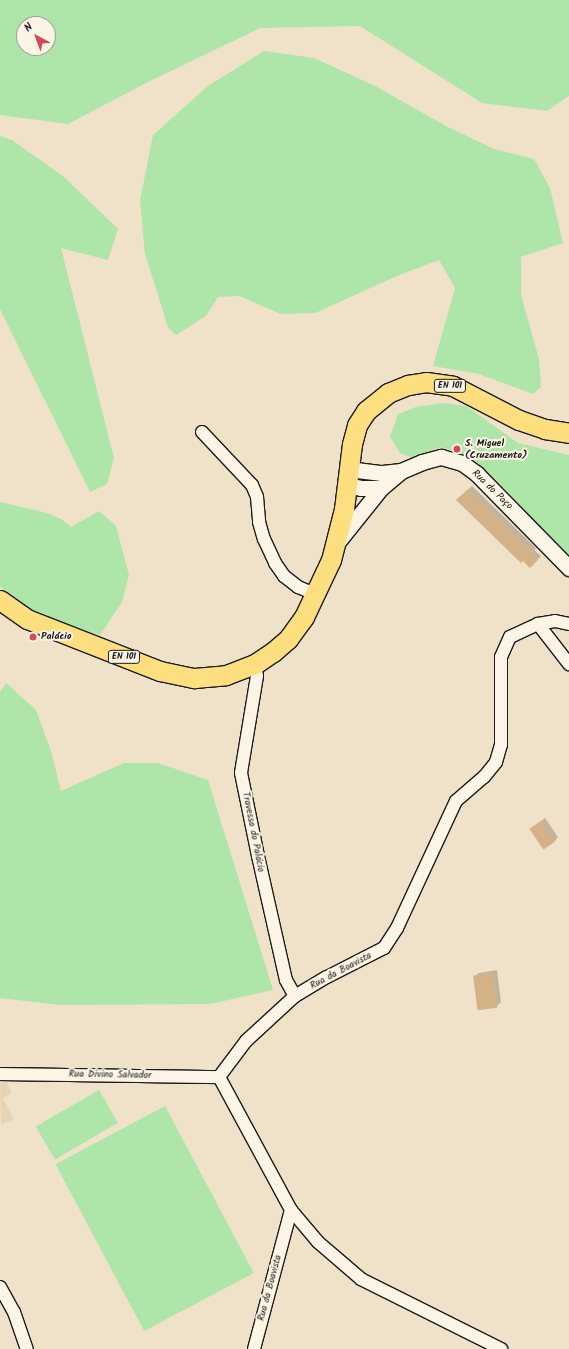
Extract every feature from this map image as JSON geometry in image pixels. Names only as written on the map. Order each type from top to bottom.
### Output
[{"type":"main road","name":"EN 101","points":[[0,600],[27,619],[160,671],[194,678],[226,675],[255,664],[273,652],[288,639],[304,617],[331,560],[344,509],[352,444],[357,426],[366,411],[388,393],[408,385],[426,382],[453,386],[519,420],[545,429],[569,433]]},
{"type":"street","points":[[202,432],[252,485],[257,497],[259,522],[264,539],[275,563],[284,576],[298,586],[315,594]]},
{"type":"street","name":"Rua do Paço","points":[[348,477],[402,471],[422,462],[441,457],[462,462],[477,474],[569,568]]},
{"type":"street","points":[[335,545],[381,488],[402,471]]},
{"type":"street","points":[[348,477],[361,488],[381,488]]},
{"type":"street","name":"Rua da Boavista","points":[[219,1076],[246,1041],[295,996],[327,977],[384,948],[397,928],[456,801],[484,777],[496,762],[500,745],[502,657],[510,637],[538,624],[556,621],[569,624]]},
{"type":"street","points":[[538,624],[569,664]]},
{"type":"street","name":"Travessa do Palácio","points":[[255,664],[257,676],[241,773],[286,980],[295,996]]},
{"type":"street","name":"Rua Divino Salvador","points":[[0,1074],[219,1076]]},
{"type":"street","points":[[219,1076],[290,1210],[318,1242],[361,1279],[501,1349]]},
{"type":"street","name":"Rua da Boavista","points":[[254,1349],[290,1210]]},
{"type":"street","points":[[0,1287],[14,1312],[27,1349]]},
{"type":"shaded area","points":[[0,1077],[4,1077],[12,1093],[3,1098],[14,1119],[1,1125]]},
{"type":"green space","points":[[0,0],[569,0],[569,96],[547,111],[482,103],[360,26],[260,28],[148,82],[68,124],[0,115]]},
{"type":"green space","points":[[264,51],[314,58],[375,86],[446,126],[494,149],[534,159],[550,188],[563,243],[521,257],[521,295],[539,359],[541,387],[533,394],[479,374],[433,366],[455,288],[439,260],[397,276],[315,313],[281,314],[239,296],[218,297],[206,316],[176,335],[168,327],[145,254],[140,201],[153,135],[208,86]]},
{"type":"green space","points":[[0,136],[12,140],[64,177],[118,229],[108,260],[61,248],[114,458],[107,484],[90,492],[0,309]]},
{"type":"green space","points":[[444,403],[466,406],[518,443],[569,455],[569,557],[497,481],[470,456],[440,447],[413,458],[400,453],[390,437],[398,414],[416,407]]},
{"type":"green space","points":[[0,502],[47,513],[61,519],[71,527],[99,511],[116,526],[129,575],[122,602],[100,635],[61,625],[40,617],[10,596],[0,586]]},
{"type":"green space","points":[[6,683],[36,710],[51,751],[61,791],[124,763],[158,763],[208,780],[273,990],[210,1004],[60,1005],[0,998],[0,692]]},
{"type":"green space","points":[[99,1090],[118,1123],[55,1159],[36,1126]]},
{"type":"green space","points":[[165,1106],[254,1273],[144,1331],[56,1164]]},
{"type":"building","points":[[468,489],[533,552],[531,554],[538,560],[530,568],[523,561],[521,563],[456,500]]},
{"type":"building","points":[[541,821],[555,842],[543,850],[529,829]]},
{"type":"building","points":[[493,973],[497,1008],[477,1010],[473,975]]},
{"type":"place","name":"S. Miguel (Cruzamento)","points":[[457,449]]},
{"type":"place","name":"Palácio","points":[[33,637]]}]
